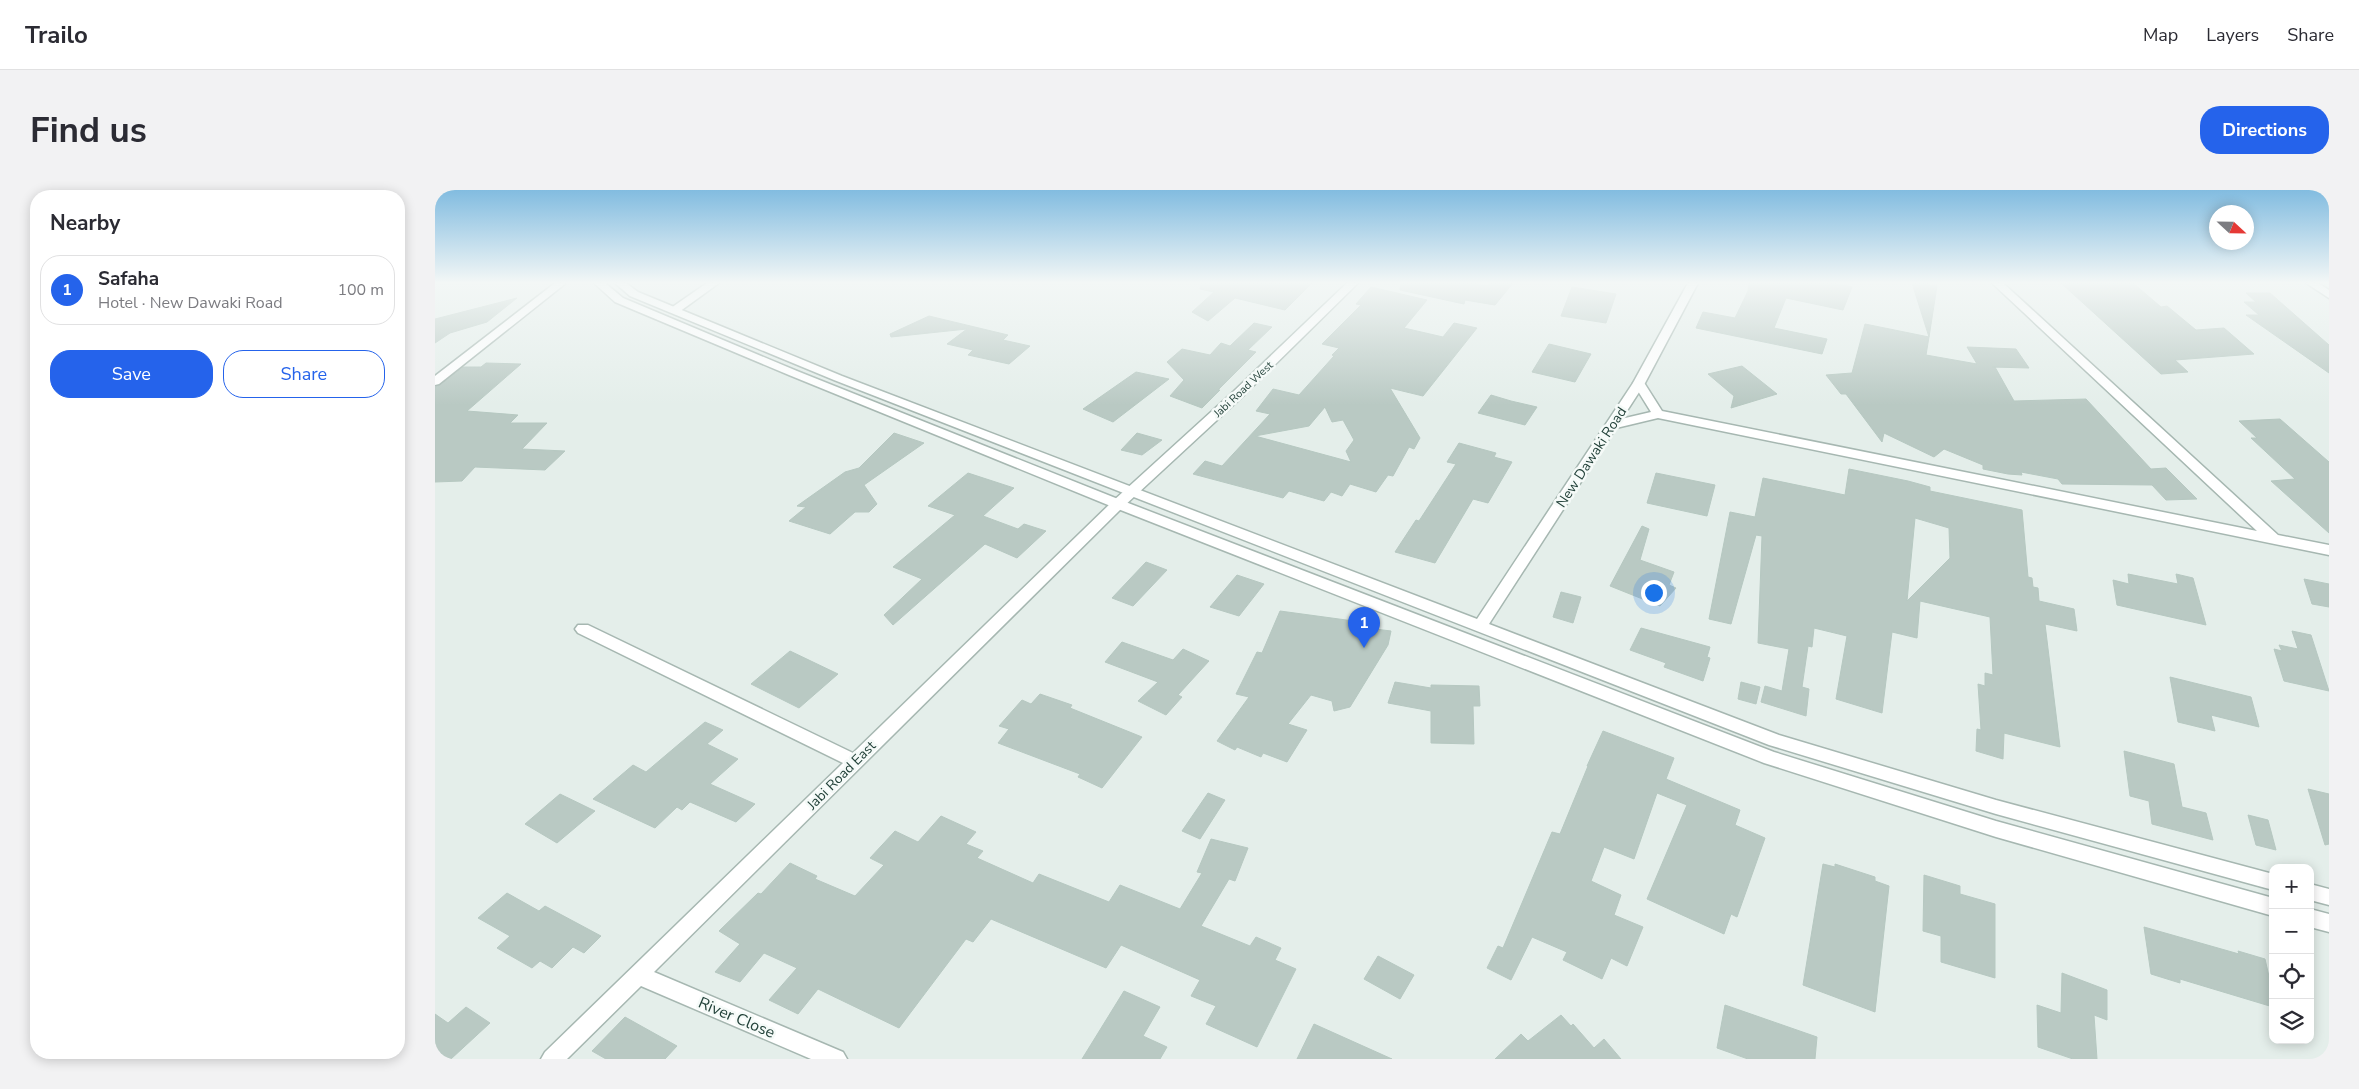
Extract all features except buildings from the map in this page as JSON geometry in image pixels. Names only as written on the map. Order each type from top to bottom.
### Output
[{"type":"street","points":[[435,382],[509,324]]},
{"type":"street","points":[[675,324],[793,373],[832,382],[1130,492],[1775,740],[1996,808],[2269,881]]},
{"type":"street","points":[[708,324],[807,365],[832,382],[1118,504],[1770,758],[1996,829],[2269,906]]},
{"type":"street","name":"Jabi Road West","points":[[1130,492],[1238,394],[1311,324]]},
{"type":"street","name":"New Dawaki Road","points":[[1480,626],[1639,383],[1671,324]]},
{"type":"street","points":[[2041,324],[2276,540]]},
{"type":"street","points":[[1639,383],[1658,414]]},
{"type":"street","points":[[1612,425],[1658,414],[2329,550]]},
{"type":"street","name":"Jabi Road East","points":[[553,1059],[855,760],[1130,492]]},
{"type":"street","points":[[583,629],[855,760]]},
{"type":"street","points":[[2314,893],[2329,897]]},
{"type":"street","points":[[2314,919],[2329,923]]},
{"type":"street","name":"River Close","points":[[638,975],[836,1059]]},
{"type":"place","name":"Safaha","points":[[1364,648]]}]
